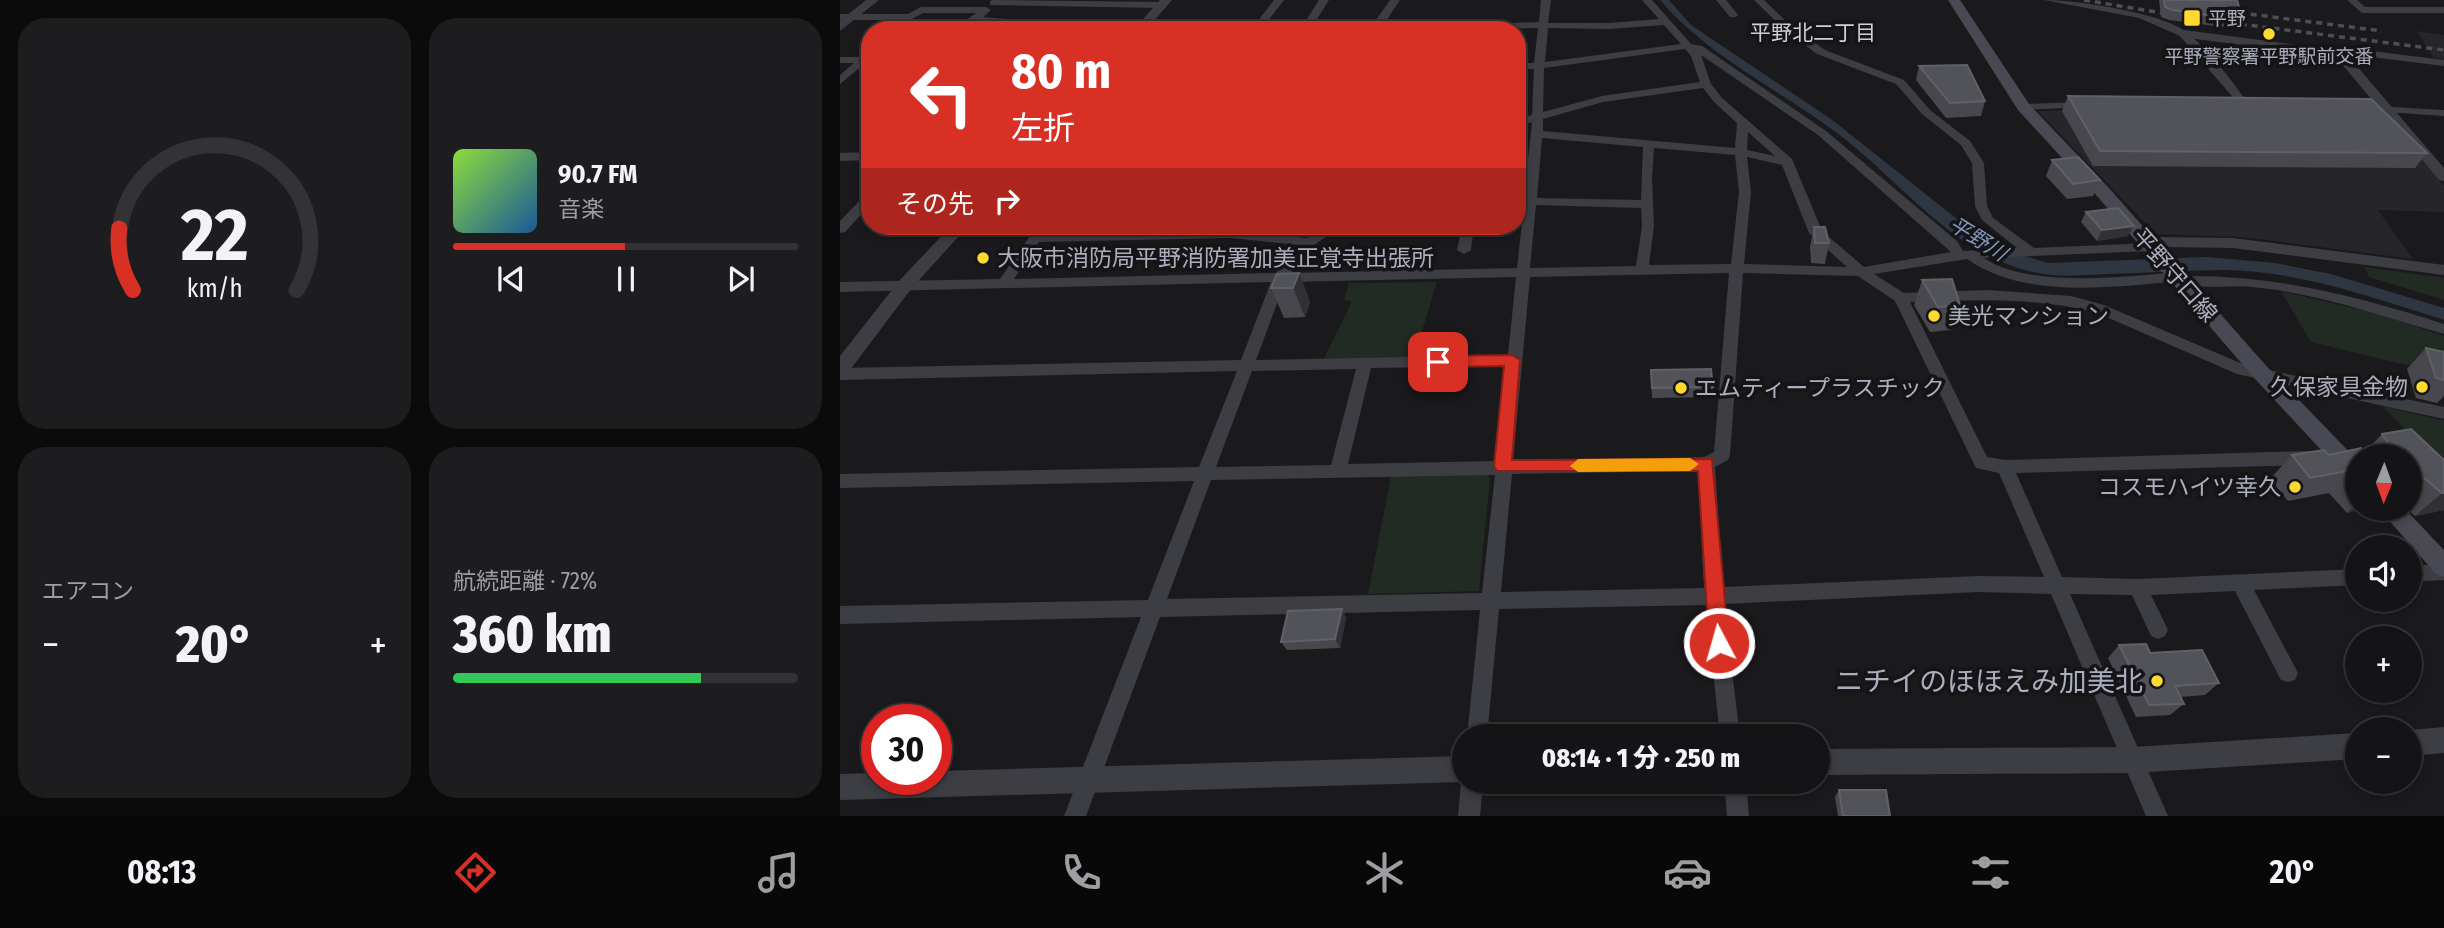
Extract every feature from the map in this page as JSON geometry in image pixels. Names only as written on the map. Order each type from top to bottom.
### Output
[{"type":"main road","name":"平野守口線","points":[[1954,0],[2023,107],[2154,250],[2263,375],[2345,461]]},
{"type":"main road","points":[[2402,522],[2444,566]]},
{"type":"street","points":[[840,27],[846,17],[873,0]]},
{"type":"street","points":[[1263,21],[1279,0]]},
{"type":"street","points":[[1311,21],[1324,0]]},
{"type":"street","points":[[1380,21],[1395,0]]},
{"type":"street","points":[[1526,187],[1537,134],[1539,66],[1546,0]]},
{"type":"street","points":[[1647,0],[1696,55],[1706,84],[1718,100],[1787,162],[1816,233],[1861,272],[1901,298],[1982,463],[2005,467],[2340,456]]},
{"type":"street","points":[[1721,0],[1733,15]]},
{"type":"street","points":[[1759,0],[1788,28],[1821,52],[1900,82],[1926,112],[1966,143],[1978,163],[1980,206],[1988,220],[2026,250]]},
{"type":"street","points":[[2049,0],[2141,16],[2185,34],[2340,54],[2363,53],[2444,63]]},
{"type":"street","points":[[2353,0],[2362,10],[2444,10]]},
{"type":"street","points":[[2411,0],[2422,10]]},
{"type":"street","points":[[846,17],[910,17],[921,10],[992,4],[1164,3]]},
{"type":"street","points":[[1147,21],[1164,3]]},
{"type":"street","points":[[971,21],[992,4]]},
{"type":"street","points":[[974,19],[989,21]]},
{"type":"street","points":[[1526,26],[1665,22]]},
{"type":"street","points":[[2185,34],[2240,99]]},
{"type":"street","points":[[1526,66],[1688,46],[1698,48],[1822,133],[1952,244],[1991,267],[2056,282],[2177,277],[2301,287],[2444,329]]},
{"type":"street","points":[[2340,54],[2441,170]]},
{"type":"street","points":[[840,60],[861,60]]},
{"type":"street","points":[[840,81],[861,63]]},
{"type":"street","points":[[1526,121],[1602,99],[1706,84]]},
{"type":"street","points":[[2227,99],[2254,100]]},
{"type":"street","points":[[2023,107],[2102,104]]},
{"type":"street","points":[[2361,108],[2444,113]]},
{"type":"street","points":[[840,481],[1706,464],[1722,455],[1745,192],[1741,152],[1743,122]]},
{"type":"street","points":[[1537,134],[1741,152],[1787,162]]},
{"type":"street","points":[[1642,270],[1648,226],[1646,204],[1649,143]]},
{"type":"street","points":[[840,157],[861,156]]},
{"type":"street","points":[[1526,201],[1646,204]]},
{"type":"street","points":[[840,229],[845,218],[861,205]]},
{"type":"street","points":[[840,371],[905,285],[952,235]]},
{"type":"street","points":[[1006,282],[1037,235]]},
{"type":"street","points":[[1286,235],[1309,243]]},
{"type":"street","points":[[1075,816],[1280,277],[1309,243],[1322,235]]},
{"type":"street","points":[[1464,250],[1466,235]]},
{"type":"street","points":[[1478,724],[1512,360],[1524,272],[1523,235]]},
{"type":"street","points":[[840,286],[1738,268],[1861,272],[1967,255],[2026,250],[2154,250],[2160,242],[2233,243],[2444,270]]},
{"type":"street","points":[[1901,298],[1987,295],[2071,301],[2099,308],[2220,363],[2263,375],[2444,413]]},
{"type":"street","points":[[840,371],[1512,360]]},
{"type":"street","points":[[1338,470],[1365,363]]},
{"type":"street","points":[[1706,464],[1714,596],[1729,724]]},
{"type":"street","points":[[2005,467],[2157,816]]},
{"type":"street","points":[[2422,573],[2444,572]]},
{"type":"street","points":[[840,615],[1714,596],[2055,584],[2066,587],[2138,587],[2345,578]]},
{"type":"street","points":[[2241,583],[2288,673]]},
{"type":"street","points":[[2138,587],[2158,630]]},
{"type":"street","points":[[2422,742],[2444,740]]},
{"type":"street","points":[[1830,762],[2132,760],[2345,747]]},
{"type":"street","points":[[840,787],[1452,769]]},
{"type":"street","points":[[1469,816],[1471,794]]},
{"type":"street","points":[[1736,794],[1738,816]]},
{"type":"shaded area","points":[[2417,31],[2444,35],[2444,59],[2434,58]]},
{"type":"shaded area","points":[[2248,106],[2382,113],[2444,186],[2444,212],[2378,210],[2413,259],[2243,237],[2156,234],[2038,111]]},
{"type":"shaded area","points":[[2365,267],[2444,278],[2444,300],[2369,277]]},
{"type":"shaded area","points":[[1437,282],[1414,357],[1324,359],[1352,301],[1344,300],[1349,283]]},
{"type":"shaded area","points":[[2281,291],[2378,314],[2444,336],[2444,374],[2311,342]]},
{"type":"shaded area","points":[[2382,406],[2444,421],[2444,464],[2435,460]]},
{"type":"shaded area","points":[[1484,473],[1490,478],[1479,591],[1368,594],[1391,476]]},
{"type":"water","name":"平野川","points":[[1660,0],[1669,0],[1691,25],[1831,119],[1991,246],[2048,263],[2207,257],[2275,263],[2331,274],[2444,308],[2444,320],[2311,281],[2256,272],[2213,270],[2060,276],[2033,272],[2004,263],[1952,233],[1837,133],[1722,55],[1679,20]]},
{"type":"building","points":[[2164,0],[2237,0],[2240,10],[2226,8],[2228,18],[2173,10],[2165,7]]},
{"type":"building","points":[[1967,65],[1985,101],[1950,103],[1919,66]]},
{"type":"building","points":[[2068,96],[2371,99],[2427,153],[2100,151]]},
{"type":"building","points":[[2078,157],[2100,180],[2073,184],[2052,160]]},
{"type":"building","points":[[2118,208],[2134,226],[2102,230],[2086,212]]},
{"type":"building","points":[[1814,227],[1825,227],[1829,243],[1815,243]]},
{"type":"building","points":[[1299,273],[1293,288],[1271,288],[1277,274]]},
{"type":"building","points":[[1952,279],[1960,305],[1938,307],[1922,280]]},
{"type":"building","points":[[2426,348],[2444,352],[2444,380],[2436,378]]},
{"type":"building","points":[[1711,369],[1713,387],[1652,388],[1651,370]]},
{"type":"building","points":[[2411,429],[2444,460],[2444,493],[2422,478],[2422,444],[2384,444],[2388,443],[2382,434]]},
{"type":"building","points":[[2324,450],[2329,455],[2345,452],[2345,471],[2310,478],[2292,455]]},
{"type":"building","points":[[1342,609],[1335,639],[1281,642],[1288,611]]},
{"type":"building","points":[[2146,644],[2150,653],[2202,650],[2219,683],[2175,686],[2184,704],[2149,705],[2119,645]]},
{"type":"building","points":[[1839,790],[1886,790],[1890,816],[1843,816]]},
{"type":"railway","points":[[2084,0],[2180,16]]},
{"type":"railway","points":[[2218,10],[2382,31]]},
{"type":"railway","points":[[2208,20],[2444,50]]},
{"type":"slow traffic","points":[[1578,466],[1690,464]]},
{"type":"place","name":"平野","points":[[2192,18]]},
{"type":"place","name":"平野警察署平野駅前交番","points":[[2269,34]]},
{"type":"place","name":"大阪市消防局平野消防署加美正覚寺出張所","points":[[983,258]]},
{"type":"place","name":"美光マンション","points":[[1934,316]]},
{"type":"place","name":"久保家具金物","points":[[2422,387]]},
{"type":"place","name":"エムティープラスチック","points":[[1681,388]]},
{"type":"place","name":"コスモハイツ幸久","points":[[2295,487]]},
{"type":"place","name":"ニチイのほほえみ加美北","points":[[2157,681]]},
{"type":"district","name":"平野北二丁目","points":[[1813,33]]},
{"type":"route","points":[[1438,362],[1512,360],[1503,466],[1706,464],[1719,643]]}]
